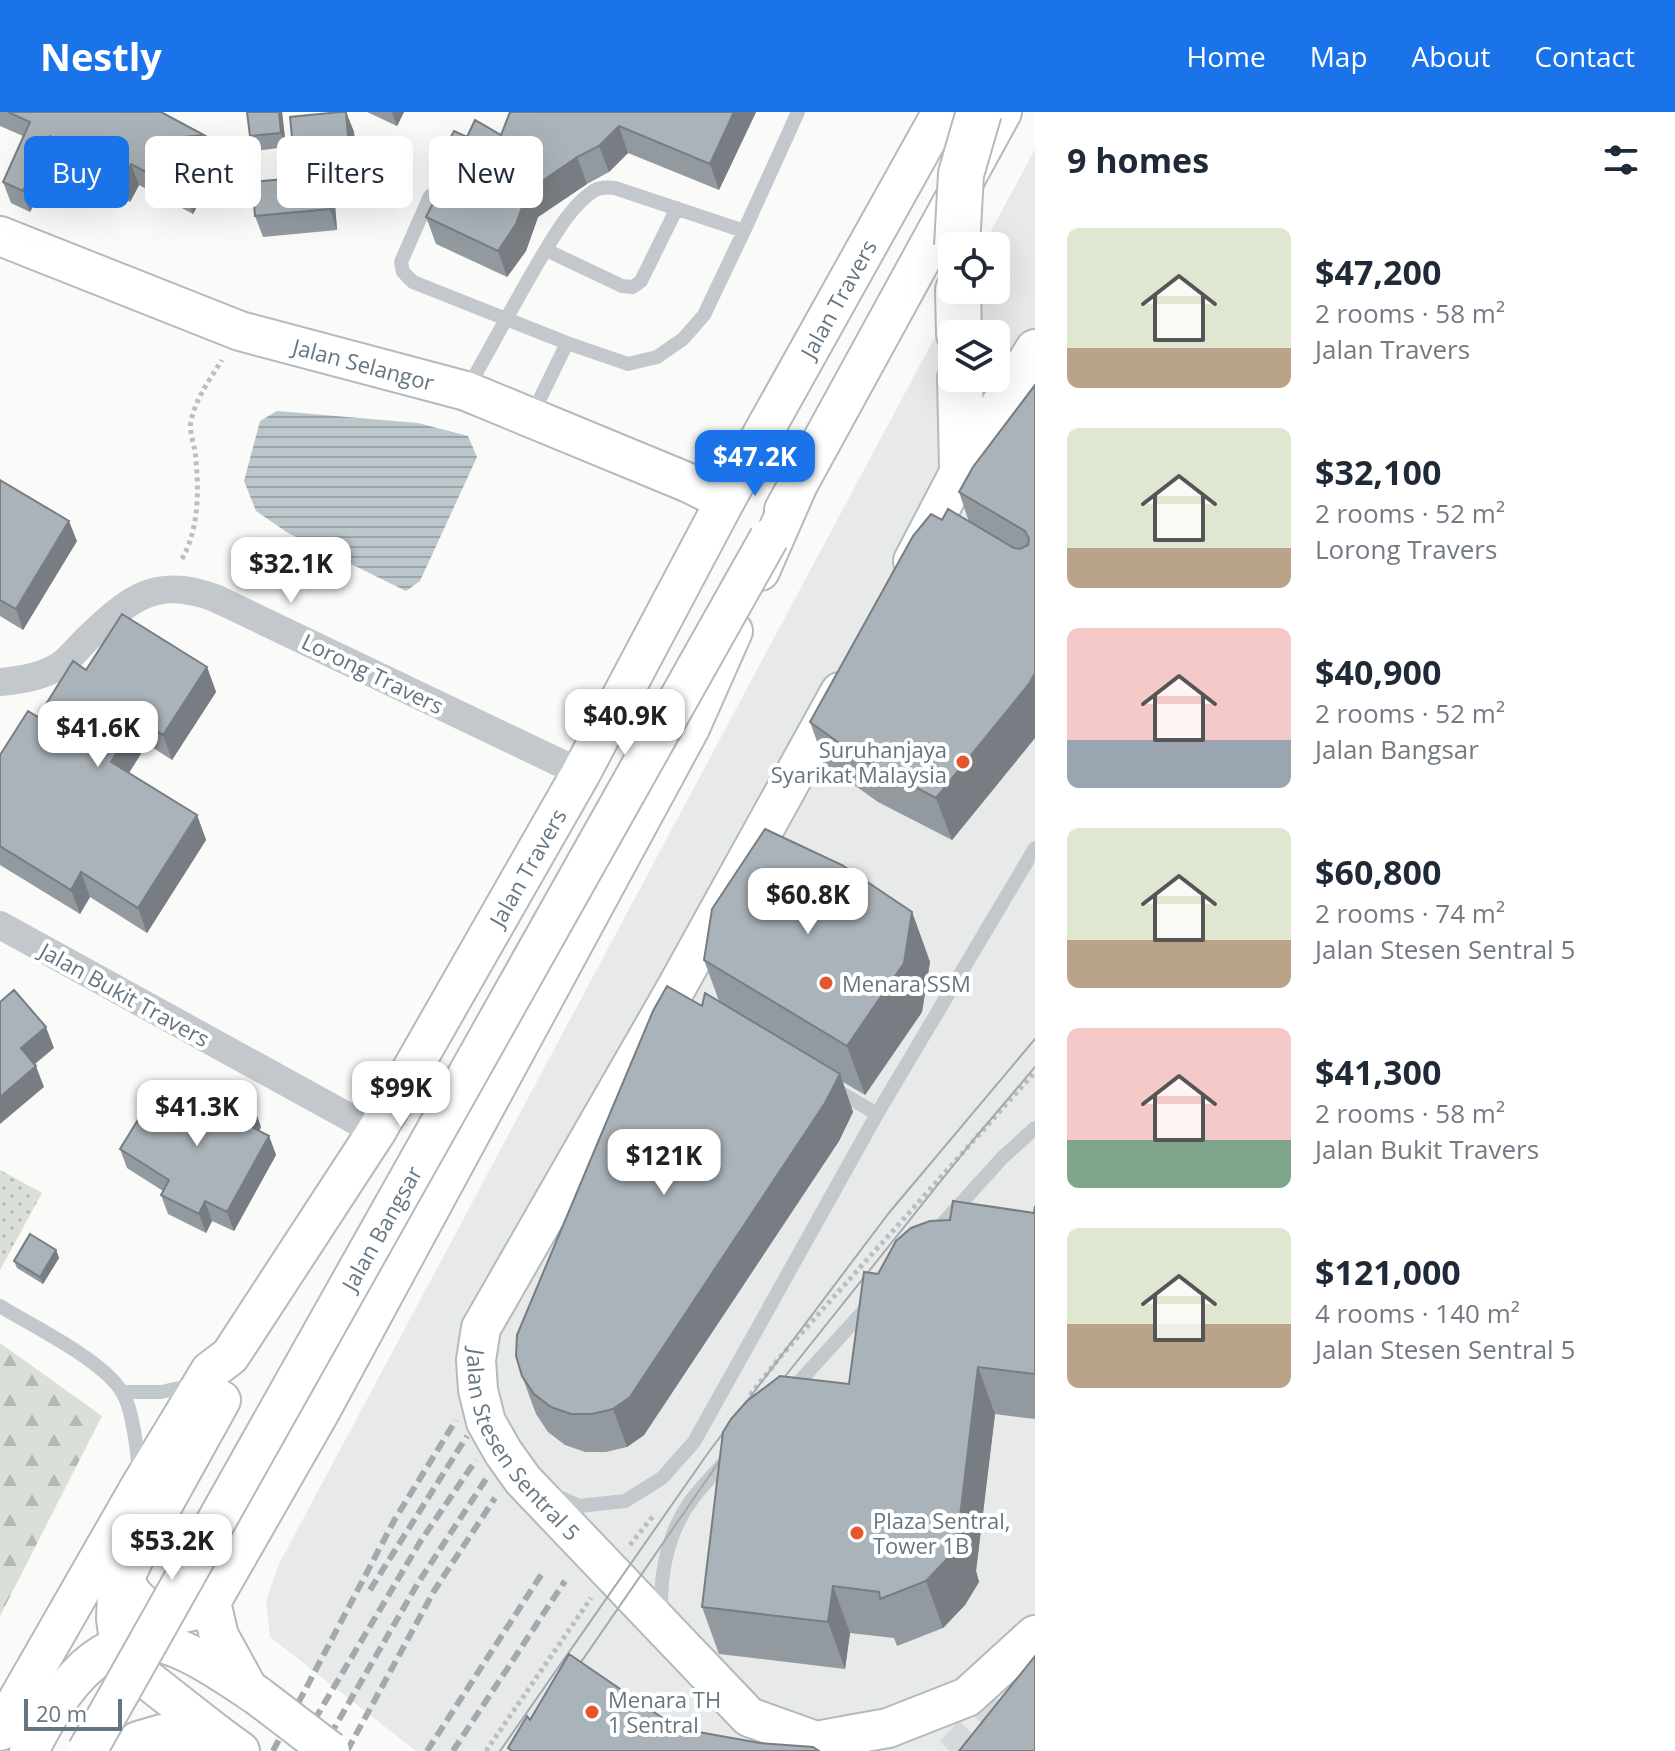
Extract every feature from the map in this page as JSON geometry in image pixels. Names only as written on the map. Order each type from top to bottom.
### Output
[{"type":"main road","name":"Jalan Travers","points":[[230,1356],[376,1132],[581,773],[725,501],[942,112]]},
{"type":"main road","points":[[958,232],[961,174],[979,112]]},
{"type":"main road","points":[[125,1577],[135,1599],[148,1609],[170,1614],[201,1609],[211,1602],[321,1410],[690,728],[796,489],[1002,112]]},
{"type":"main road","name":"Jalan Selangor","points":[[0,236],[240,331],[466,391],[689,483],[725,501]]},
{"type":"main road","points":[[896,592],[941,527],[962,467],[1035,349]]},
{"type":"main road","points":[[960,392],[962,467]]},
{"type":"main road","name":"Jalan Bangsar","points":[[87,1751],[796,489]]},
{"type":"main road","name":"Jalan Stesen Sentral 5","points":[[858,661],[680,996],[481,1328],[476,1360],[478,1390],[486,1422],[523,1480],[749,1717],[816,1741],[888,1728],[967,1697]]},
{"type":"main road","points":[[0,1731],[210,1371],[230,1356]]},
{"type":"main road","points":[[229,1743],[140,1674],[120,1648],[116,1619],[117,1594],[125,1577],[231,1382],[230,1356]]},
{"type":"main road","points":[[211,1602],[219,1636],[254,1693]]},
{"type":"main road","points":[[967,1697],[1035,1635]]},
{"type":"main road","points":[[29,1751],[48,1714],[80,1672],[120,1648],[137,1643],[159,1643],[180,1650],[254,1693],[330,1751]]},
{"type":"main road","points":[[48,1714],[75,1703],[99,1706],[116,1715],[122,1725],[124,1751]]},
{"type":"main road","points":[[124,1751],[138,1741],[162,1734],[229,1743]]},
{"type":"street","name":"Lorong Travers","points":[[0,682],[30,679],[60,665],[119,608],[144,593],[166,588],[192,589],[581,773]]},
{"type":"street","name":"Jalan Bukit Travers","points":[[0,925],[376,1132]]},
{"type":"lane","points":[[429,198],[401,262],[403,272],[413,282],[628,364],[657,357],[683,339],[704,315],[798,112]]},
{"type":"lane","points":[[466,391],[546,250],[583,199],[594,190],[604,187],[744,231]]},
{"type":"lane","points":[[546,250],[622,286],[633,287],[641,281],[677,208]]},
{"type":"lane","points":[[531,416],[567,343]]},
{"type":"lane","points":[[523,1480],[579,1506],[625,1501],[662,1478],[694,1442],[877,1114],[1035,848]]},
{"type":"lane","points":[[823,1082],[877,1114]]},
{"type":"lane","points":[[928,1240],[1003,1157],[1035,1128]]},
{"type":"lane","points":[[778,1404],[874,1298]]},
{"type":"lane","points":[[0,1306],[96,1365],[123,1392],[136,1438],[141,1485]]},
{"type":"lane","points":[[123,1392],[161,1392],[203,1383]]},
{"type":"lane","points":[[661,1625],[660,1582],[670,1542],[692,1499],[746,1440]]},
{"type":"lane","points":[[967,1697],[1005,1685]]},
{"type":"path","points":[[166,588],[188,549],[197,516],[195,454],[190,423],[201,392],[240,331]]},
{"type":"path","points":[[742,1405],[780,1357],[1035,1072]]},
{"type":"path","points":[[486,1751],[609,1571],[657,1512]]},
{"type":"shaded area","points":[[1035,149],[1035,1751],[416,1751],[270,1637],[266,1601],[279,1564],[938,331],[938,392],[1010,392],[1010,320],[944,320],[953,304],[1010,304],[1010,232],[991,232]]},
{"type":"shaded area","points":[[277,411],[418,423],[468,436],[477,457],[420,581],[406,591],[288,533],[256,511],[244,481],[260,421]]},
{"type":"green space","points":[[0,1170],[42,1193],[0,1270]]},
{"type":"green space","points":[[0,1343],[102,1416],[0,1616]]},
{"type":"building","points":[[8,112],[161,112],[204,135],[145,136],[145,171],[131,164],[129,168],[129,136],[24,136],[23,191],[3,182],[30,122]]},
{"type":"building","points":[[247,112],[279,112],[281,133],[250,136]]},
{"type":"building","points":[[346,112],[348,136],[292,136],[290,117]]},
{"type":"building","points":[[510,112],[734,112],[710,164],[619,126],[599,146],[543,181],[543,136],[467,136],[475,120],[501,135]]},
{"type":"building","points":[[277,180],[277,208],[330,209],[255,216],[254,208],[261,208],[261,181]]},
{"type":"building","points":[[431,208],[522,208],[516,224],[498,251],[426,217]]},
{"type":"building","points":[[1035,385],[1035,673],[936,798],[863,760],[810,722],[913,536],[931,514],[942,520],[948,509],[1014,548],[1028,545],[1025,531],[959,492],[973,467]]},
{"type":"building","points":[[0,480],[69,521],[16,609],[0,600]]},
{"type":"building","points":[[122,614],[207,667],[163,735],[138,719],[111,762],[197,815],[138,908],[81,872],[71,890],[0,846],[0,755],[28,711],[38,717],[73,661],[86,670]]},
{"type":"building","name":"Menara SSM","points":[[765,829],[842,865],[912,912],[904,963],[847,1046],[704,960],[712,909]]},
{"type":"building","points":[[667,986],[702,1006],[705,993],[840,1074],[825,1103],[630,1397],[613,1409],[592,1414],[571,1414],[551,1407],[534,1394],[522,1376],[516,1356],[517,1335],[653,1011]]},
{"type":"building","points":[[14,990],[46,1027],[21,1048],[36,1066],[0,1097],[0,1002]]},
{"type":"building","points":[[159,1086],[203,1114],[216,1088],[254,1107],[246,1124],[269,1136],[227,1212],[205,1201],[199,1214],[161,1195],[169,1180],[120,1149]]},
{"type":"building","points":[[953,1201],[1034,1213],[1035,1206],[1035,1374],[978,1367],[958,1533],[962,1535],[948,1558],[926,1581],[880,1599],[879,1592],[833,1586],[828,1622],[702,1607],[723,1432],[731,1419],[747,1401],[780,1376],[849,1384],[864,1272],[878,1274],[896,1241],[911,1228],[930,1221],[950,1220]]},
{"type":"building","points":[[30,1234],[56,1250],[40,1277],[14,1261]]},
{"type":"building","points":[[569,1654],[670,1723],[687,1730],[760,1743],[813,1747],[819,1751],[512,1751],[508,1748],[527,1716],[530,1720]]},
{"type":"building","points":[[1035,1656],[1035,1751],[959,1751]]},
{"type":"tunnel","points":[[950,1751],[1035,1658]]},
{"type":"tram line","points":[[500,1751],[708,1453],[888,1214],[1035,1039]]},
{"type":"tram line","points":[[771,1394],[1035,1067]]},
{"type":"tram line","points":[[568,1681],[734,1440]]},
{"type":"railway","points":[[273,1751],[395,1519],[456,1420]]},
{"type":"railway","points":[[370,1590],[467,1436]]},
{"type":"railway","points":[[296,1751],[420,1542],[476,1460]]},
{"type":"railway","points":[[321,1751],[418,1583],[486,1479]]},
{"type":"railway","points":[[347,1751],[434,1591],[495,1498]]},
{"type":"railway","points":[[427,1751],[543,1572]]},
{"type":"railway","points":[[453,1751],[565,1581]]},
{"type":"place","name":"Suruhanjaya Syarikat Malaysia","points":[[963,762]]},
{"type":"place","name":"Menara SSM","points":[[826,983]]},
{"type":"place","name":"Plaza Sentral, Tower 1B","points":[[857,1533]]},
{"type":"place","name":"Menara TH 1 Sentral","points":[[592,1712]]}]
